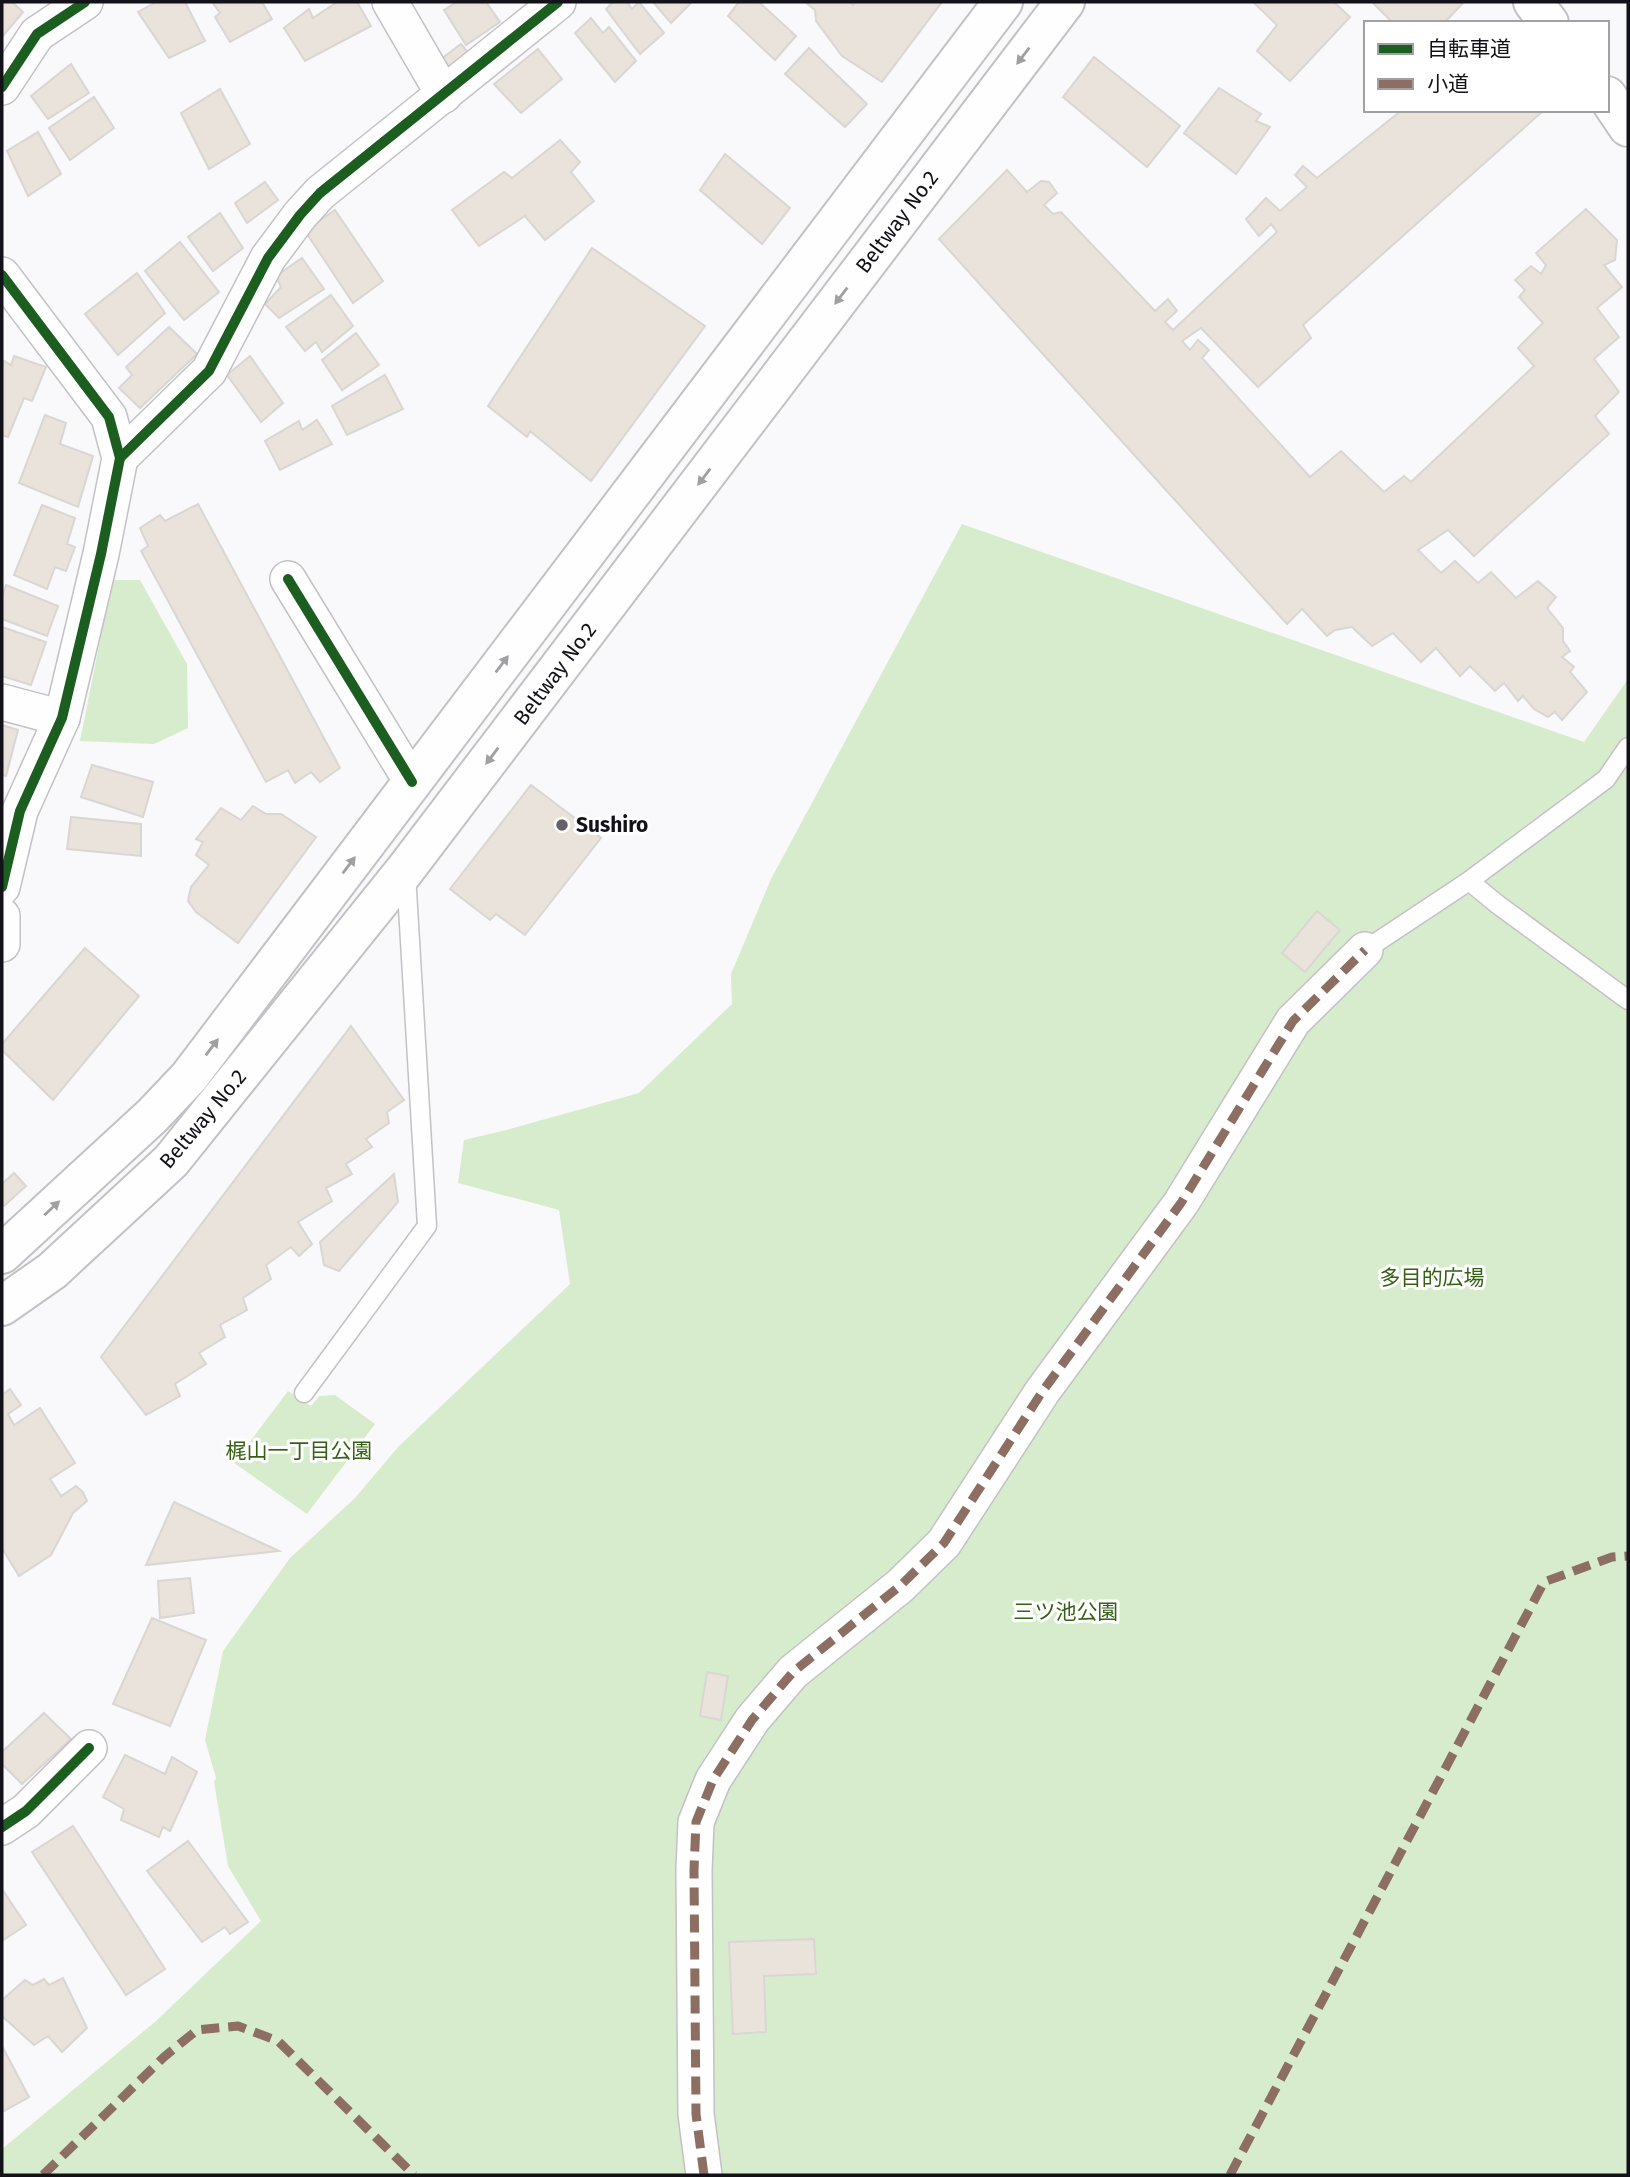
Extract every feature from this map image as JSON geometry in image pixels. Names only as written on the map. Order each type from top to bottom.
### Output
[{"type":"main road","name":"Beltway No.2","points":[[2,1254],[152,1116],[189,1077],[1003,2]]},
{"type":"main road","name":"Beltway No.2","points":[[2,1306],[52,1271],[171,1161],[405,870],[1065,2]]},
{"type":"main road","points":[[1533,2],[1547,21]]},
{"type":"main road","points":[[1609,99],[1628,127]]},
{"type":"street","points":[[2,87],[6,77],[37,34],[85,2]]},
{"type":"street","points":[[390,2],[444,95]]},
{"type":"street","points":[[120,458],[209,371],[268,258],[320,193],[558,2]]},
{"type":"street","points":[[2,275],[109,417],[120,458],[101,554],[62,718],[20,811],[2,887]]},
{"type":"street","points":[[288,579],[412,782]]},
{"type":"street","points":[[2,702],[62,718]]},
{"type":"street","points":[[2,916],[2,944]]},
{"type":"street","points":[[704,2175],[696,2114],[694,1870],[696,1822],[713,1780],[752,1720],[793,1672],[900,1586],[944,1543],[1042,1392],[1181,1203],[1293,1021],[1365,950]]},
{"type":"street","points":[[2,1827],[26,1811],[89,1748]]},
{"type":"lane","points":[[1365,950],[1469,881],[1606,779],[1628,747]]},
{"type":"lane","points":[[304,1393],[427,1226],[405,870]]},
{"type":"lane","points":[[1469,881],[1628,1000]]},
{"type":"green space","name":"三ツ池公園","points":[[962,524],[1584,742],[1628,679],[1628,2175],[2,2175],[2,2149],[156,2021],[261,1921],[228,1866],[214,1782],[216,1778],[205,1740],[223,1651],[290,1558],[355,1498],[398,1447],[570,1284],[559,1210],[458,1183],[464,1140],[639,1093],[732,1004],[731,974],[771,879]]},
{"type":"green space","points":[[112,580],[140,580],[187,664],[188,728],[154,744],[80,741]]},
{"type":"green space","name":"梶山一丁目公園","points":[[288,1391],[311,1406],[319,1396],[335,1395],[375,1424],[307,1514],[234,1463]]},
{"type":"building","points":[[2,2],[12,2],[23,12],[2,37]]},
{"type":"building","points":[[156,2],[185,2],[205,41],[169,58],[138,12]]},
{"type":"building","points":[[212,2],[262,2],[272,19],[230,42],[215,17],[220,13]]},
{"type":"building","points":[[337,2],[357,2],[371,26],[305,61],[284,28],[309,9],[313,18]]},
{"type":"building","points":[[457,2],[486,2],[500,22],[466,45],[444,10]]},
{"type":"building","points":[[613,2],[627,2],[632,9],[639,2],[664,33],[640,54],[606,9]]},
{"type":"building","points":[[653,2],[692,2],[671,23]]},
{"type":"building","points":[[739,2],[759,2],[796,36],[775,60],[728,16]]},
{"type":"building","points":[[805,2],[848,2],[853,5],[855,2],[942,2],[882,82],[842,56],[816,21],[815,10]]},
{"type":"building","points":[[1253,2],[1334,2],[1350,17],[1290,81],[1257,51],[1277,25]]},
{"type":"building","points":[[1372,2],[1464,2],[1446,21],[1391,21]]},
{"type":"building","points":[[591,18],[603,33],[609,27],[636,61],[615,82],[575,33]]},
{"type":"building","points":[[461,44],[470,55],[450,74],[440,60]]},
{"type":"building","points":[[809,48],[867,104],[845,127],[785,74]]},
{"type":"building","points":[[538,49],[562,79],[521,113],[494,84]]},
{"type":"building","points":[[1094,57],[1180,126],[1147,167],[1063,97]]},
{"type":"building","points":[[71,64],[89,93],[48,119],[31,96]]},
{"type":"building","points":[[1219,88],[1261,114],[1256,121],[1270,127],[1236,174],[1184,133]]},
{"type":"building","points":[[220,89],[250,144],[209,169],[181,113]]},
{"type":"building","points":[[94,97],[114,128],[70,160],[49,128]]},
{"type":"building","points":[[1400,112],[1542,112],[1303,325],[1311,338],[1258,387],[1201,328],[1182,341],[1190,350],[1198,340],[1209,350],[1202,358],[1310,477],[1341,451],[1384,492],[1404,476],[1411,482],[1534,366],[1518,348],[1543,323],[1519,297],[1525,290],[1515,280],[1531,266],[1541,274],[1546,265],[1536,253],[1586,209],[1617,240],[1615,260],[1604,265],[1622,287],[1597,308],[1619,337],[1594,359],[1619,392],[1595,416],[1609,434],[1474,556],[1448,530],[1418,550],[1441,573],[1455,561],[1478,583],[1491,572],[1516,598],[1538,581],[1556,597],[1547,608],[1563,628],[1563,641],[1570,651],[1562,657],[1574,667],[1570,672],[1587,692],[1562,720],[1555,712],[1548,717],[1534,709],[1523,696],[1518,701],[1504,683],[1495,691],[1470,666],[1460,676],[1436,648],[1421,662],[1393,633],[1372,646],[1352,627],[1335,630],[1327,636],[1302,609],[1287,624],[939,239],[1007,170],[1027,192],[1041,181],[1049,182],[1057,193],[1044,205],[1053,214],[1061,212],[1155,311],[1168,299],[1177,311],[1165,322],[1173,330],[1277,232],[1271,224],[1259,236],[1246,219],[1266,198],[1280,211],[1307,187],[1295,175],[1303,166],[1317,178]]},
{"type":"building","points":[[38,132],[61,174],[28,196],[7,151]]},
{"type":"building","points":[[560,140],[580,162],[571,172],[594,201],[545,240],[525,216],[479,246],[452,210],[504,172],[512,178]]},
{"type":"building","points":[[725,154],[790,208],[762,244],[700,190]]},
{"type":"building","points":[[265,182],[278,200],[247,223],[235,203]]},
{"type":"building","points":[[335,210],[383,281],[353,303],[305,231]]},
{"type":"building","points":[[220,213],[243,248],[213,271],[188,237]]},
{"type":"building","points":[[180,242],[219,292],[184,320],[145,271]]},
{"type":"building","points":[[592,248],[705,326],[591,481],[530,431],[527,437],[488,406]]},
{"type":"building","points":[[302,258],[324,289],[279,318],[265,304],[281,287],[276,276]]},
{"type":"building","points":[[137,273],[165,313],[118,355],[85,314]]},
{"type":"building","points":[[331,295],[353,326],[322,352],[316,342],[305,351],[286,327]]},
{"type":"building","points":[[169,327],[197,354],[140,408],[119,388],[132,375],[126,367]]},
{"type":"building","points":[[356,333],[379,365],[342,390],[322,360]]},
{"type":"building","points":[[14,356],[46,367],[32,401],[24,398],[8,437],[2,435],[2,368],[4,361],[11,365]]},
{"type":"building","points":[[250,356],[283,403],[261,422],[227,375]]},
{"type":"building","points":[[385,375],[403,409],[347,435],[332,406]]},
{"type":"building","points":[[45,415],[66,423],[60,444],[93,456],[78,507],[19,483]]},
{"type":"building","points":[[317,420],[332,444],[280,470],[265,441],[299,421],[302,430]]},
{"type":"building","points":[[198,504],[340,768],[320,782],[311,772],[295,783],[288,770],[266,782],[141,551],[148,546],[140,528],[160,515],[165,521]]},
{"type":"building","points":[[42,505],[75,518],[67,544],[75,547],[66,571],[55,567],[47,589],[14,575]]},
{"type":"building","points":[[6,585],[58,606],[47,636],[2,619],[2,597]]},
{"type":"building","points":[[2,627],[46,642],[31,685],[2,676]]},
{"type":"building","points":[[2,725],[18,730],[6,776],[2,775]]},
{"type":"building","points":[[92,765],[153,782],[143,817],[81,797]]},
{"type":"building","points":[[531,785],[601,838],[525,935],[496,914],[490,920],[450,889]]},
{"type":"building","points":[[253,806],[266,814],[281,814],[316,837],[238,943],[196,912],[188,901],[191,887],[209,865],[196,855],[203,842],[196,839],[221,808],[241,820]]},
{"type":"building","points":[[71,817],[141,824],[141,856],[67,849]]},
{"type":"building","points":[[1317,911],[1340,930],[1305,972],[1282,953]]},
{"type":"building","points":[[85,948],[139,996],[53,1100],[2,1050],[2,1044]]},
{"type":"building","points":[[351,1026],[404,1100],[387,1112],[389,1123],[366,1139],[372,1147],[346,1164],[352,1174],[326,1188],[332,1201],[298,1222],[312,1244],[299,1256],[291,1247],[266,1265],[271,1279],[243,1298],[247,1310],[220,1325],[225,1337],[199,1353],[206,1364],[175,1384],[180,1396],[146,1415],[101,1357]]},
{"type":"building","points":[[14,1173],[26,1186],[4,1206],[2,1184]]},
{"type":"building","points":[[394,1174],[398,1202],[339,1271],[324,1265],[320,1242]]},
{"type":"building","points":[[10,1389],[21,1405],[8,1414],[14,1425],[40,1408],[75,1463],[50,1479],[61,1496],[76,1486],[87,1501],[73,1513],[51,1555],[19,1576],[2,1548],[2,1395]]},
{"type":"building","points":[[174,1502],[279,1551],[146,1565]]},
{"type":"building","points":[[190,1578],[194,1613],[160,1618],[158,1581]]},
{"type":"building","points":[[152,1618],[206,1640],[170,1726],[113,1704]]},
{"type":"building","points":[[707,1672],[728,1676],[721,1720],[700,1716]]},
{"type":"building","points":[[44,1713],[71,1739],[22,1784],[2,1764],[2,1752]]},
{"type":"building","points":[[125,1755],[165,1774],[172,1757],[197,1772],[170,1831],[163,1827],[159,1837],[121,1820],[124,1809],[103,1797]]},
{"type":"building","points":[[73,1826],[165,1969],[126,1995],[32,1852]]},
{"type":"building","points":[[188,1841],[248,1922],[230,1934],[225,1927],[202,1942],[147,1871]]},
{"type":"building","points":[[2,1889],[26,1925],[2,1941]]},
{"type":"building","points":[[814,1939],[816,1974],[764,1976],[766,2032],[733,2034],[729,1942]]},
{"type":"building","points":[[63,1978],[87,2028],[62,2052],[48,2036],[34,2045],[2,2016],[2,2000],[25,1980],[33,1985],[44,1979],[49,1985]]},
{"type":"building","points":[[2,2046],[29,2097],[2,2112]]},
{"type":"marked path","points":[[704,2175],[696,2114],[694,1870],[696,1822],[713,1780],[752,1720],[793,1672],[900,1586],[944,1543],[1042,1392],[1181,1203],[1293,1021],[1365,950]]},
{"type":"marked path","points":[[1230,2175],[1544,1582],[1612,1557],[1628,1556]]},
{"type":"marked path","points":[[43,2175],[164,2057],[197,2030],[238,2026],[278,2041],[414,2175]]},
{"type":"cycle path","points":[[2,87],[37,34],[85,2]]},
{"type":"cycle path","points":[[120,458],[209,371],[268,258],[320,193],[558,2]]},
{"type":"cycle path","points":[[2,275],[109,417],[120,458],[101,554],[62,718],[20,811],[2,887]]},
{"type":"cycle path","points":[[288,579],[412,782]]},
{"type":"cycle path","points":[[2,1827],[26,1811],[89,1748]]},
{"type":"place","name":"Sushiro","points":[[562,825]]},
{"type":"park label","name":"多目的広場","points":[[1432,1278]]}]
